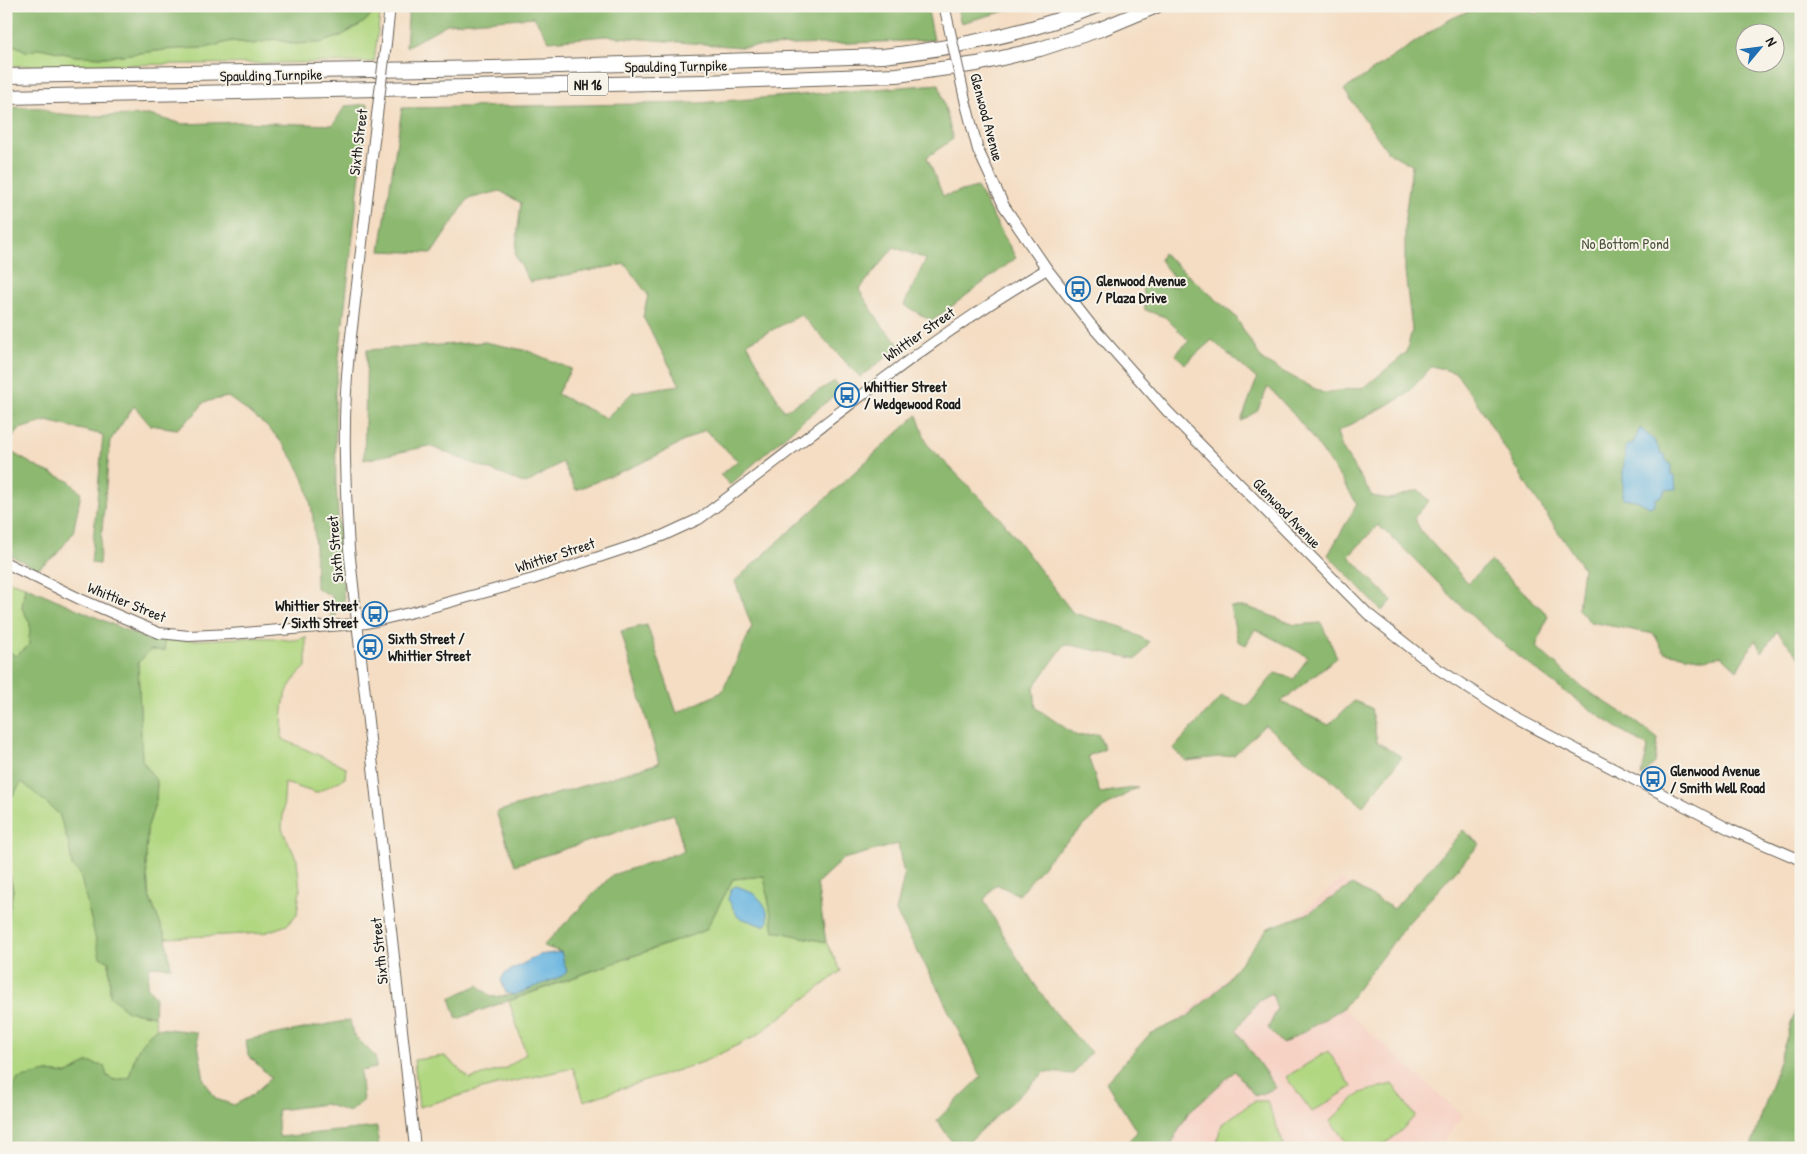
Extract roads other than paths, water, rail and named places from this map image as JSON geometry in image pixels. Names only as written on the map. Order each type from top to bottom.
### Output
[{"type":"highway","name":"Spaulding Turnpike","points":[[7,76],[475,69],[874,56],[938,50],[972,43],[1027,30],[1096,6]]},
{"type":"highway","name":"Spaulding Turnpike","points":[[8,97],[704,82],[897,75],[977,64],[1040,49],[1101,29],[1156,6]]},
{"type":"street","name":"Sixth Street","points":[[390,6],[345,392],[345,490],[349,549],[359,624],[415,1148]]},
{"type":"street","name":"Glenwood Avenue","points":[[945,7],[978,150],[994,189],[1047,269],[1113,352],[1174,419],[1322,570],[1400,642],[1485,700],[1525,723],[1731,830],[1801,860]]},
{"type":"street","name":"Whittier Street","points":[[6,563],[81,600],[159,633],[171,635],[231,634],[359,624],[417,612],[533,579],[681,529],[724,500],[905,361],[955,326],[1047,269]]},
{"type":"water","points":[[1640,428],[1654,440],[1661,453],[1666,455],[1665,458],[1671,466],[1671,475],[1675,477],[1676,489],[1665,490],[1663,495],[1656,499],[1655,504],[1650,507],[1636,500],[1623,498],[1623,470],[1626,446],[1633,443]]},
{"type":"water","points":[[736,886],[749,891],[764,904],[768,923],[763,926],[738,917],[728,899],[731,889]]},
{"type":"water","points":[[561,952],[567,972],[562,976],[514,995],[506,993],[501,980],[504,974],[539,955]]},
{"type":"place","name":"Glenwood Avenue / Plaza Drive","points":[[1078,289]]},
{"type":"place","name":"Whittier Street / Wedgewood Road","points":[[847,395]]},
{"type":"place","name":"Whittier Street / Sixth Street","points":[[375,614]]},
{"type":"place","name":"Sixth Street / Whittier Street","points":[[370,647]]},
{"type":"place","name":"Glenwood Avenue / Smith Well Road","points":[[1653,779]]},
{"type":"park label","name":"No Bottom Pond","points":[[1625,243]]}]
